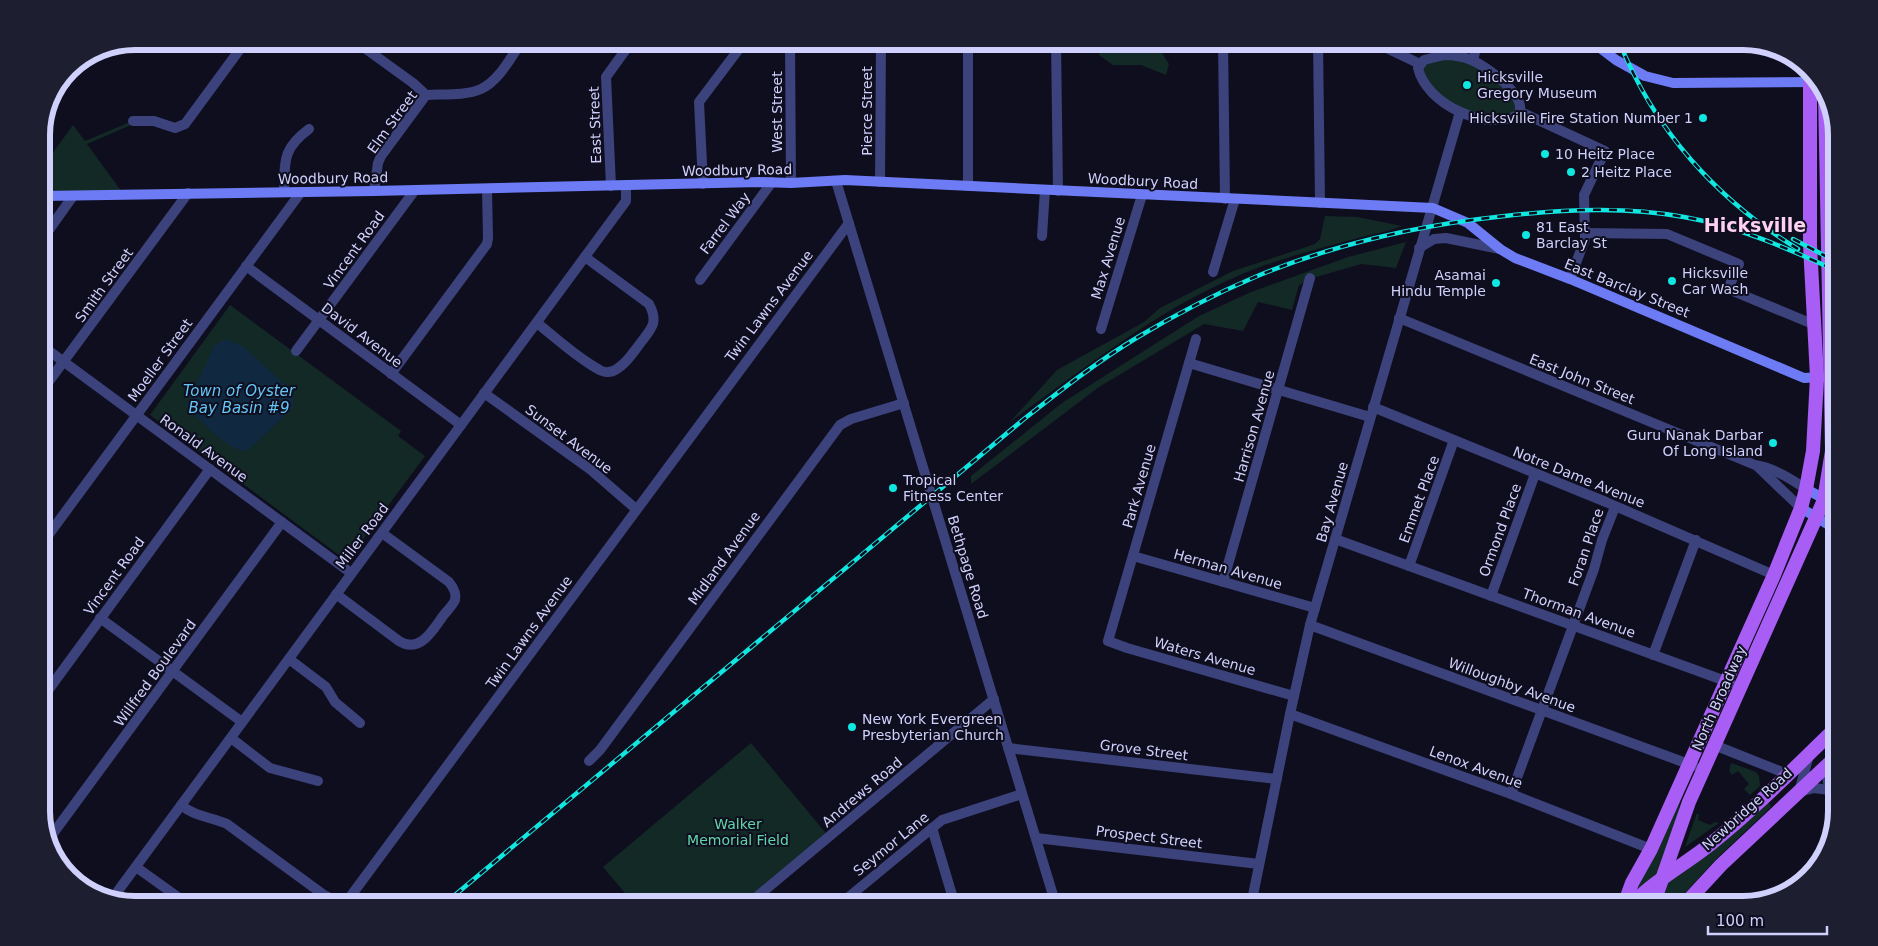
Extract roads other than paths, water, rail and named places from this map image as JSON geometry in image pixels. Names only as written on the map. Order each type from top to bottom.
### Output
[{"type":"main road","points":[[1602,50],[1645,76],[1672,83],[1807,79]]},
{"type":"main road","points":[[1813,87],[1810,245],[1815,325],[1828,377]]},
{"type":"main road","points":[[1824,108],[1828,377]]},
{"type":"main road","name":"Woodbury Road","points":[[50,196],[791,183],[836,180],[1433,208]]},
{"type":"main road","name":"East Barclay Street","points":[[1433,208],[1468,223],[1500,249],[1515,258],[1570,279],[1804,378],[1828,377]]},
{"type":"main road","name":"North Broadway","points":[[1656,896],[1676,835],[1714,746],[1733,684],[1800,508],[1806,489],[1828,377]]},
{"type":"main road","name":"North Broadway","points":[[1627,896],[1690,765],[1733,684],[1824,500],[1828,476]]},
{"type":"main road","points":[[1806,489],[1828,502]]},
{"type":"main road","points":[[1824,500],[1828,494]]},
{"type":"main road","points":[[1800,508],[1828,525]]},
{"type":"main road","name":"Newbridge Road","points":[[1641,896],[1662,878],[1712,844],[1828,735]]},
{"type":"main road","name":"Newbridge Road","points":[[1692,896],[1721,865],[1826,766]]},
{"type":"street","points":[[133,122],[154,121],[175,128],[185,124],[239,50]]},
{"type":"street","points":[[367,50],[413,83],[426,95]]},
{"type":"street","name":"Elm Street","points":[[374,191],[378,163],[381,156],[426,95],[467,93],[480,89],[496,77],[516,50]]},
{"type":"street","name":"East Street","points":[[611,186],[606,77],[626,50]]},
{"type":"street","points":[[703,184],[699,102],[738,50]]},
{"type":"street","name":"West Street","points":[[790,50],[791,183]]},
{"type":"street","name":"Pierce Street","points":[[880,182],[881,50]]},
{"type":"street","points":[[968,50],[968,186]]},
{"type":"street","points":[[1056,50],[1058,191]]},
{"type":"street","points":[[1213,272],[1230,199],[1223,50]]},
{"type":"street","points":[[1318,50],[1320,203]]},
{"type":"street","points":[[1391,50],[1420,64]]},
{"type":"street","points":[[1472,60],[1475,50]]},
{"type":"street","points":[[1444,55],[1472,60],[1494,74],[1513,92],[1519,101],[1520,112],[1513,118],[1483,120],[1460,112],[1429,90],[1418,68],[1424,60],[1444,55]]},
{"type":"street","name":"Bay Avenue","points":[[1253,896],[1310,625],[1460,112]]},
{"type":"street","points":[[1520,112],[1605,151],[1584,195],[1585,233],[1570,279]]},
{"type":"street","points":[[284,192],[284,165],[287,150],[309,129]]},
{"type":"street","name":"Bethpage Road","points":[[836,180],[1053,896]]},
{"type":"street","name":"Farrel Way","points":[[700,280],[772,182]]},
{"type":"street","name":"Miller Road","points":[[116,894],[626,201],[626,185]]},
{"type":"street","points":[[391,374],[487,244],[488,189]]},
{"type":"street","name":"Vincent Road","points":[[296,351],[415,190]]},
{"type":"street","points":[[1042,236],[1045,190]]},
{"type":"street","name":"Moeller Street","points":[[50,534],[301,192]]},
{"type":"street","name":"Smith Street","points":[[50,381],[188,193]]},
{"type":"street","name":"Max Avenue","points":[[1101,329],[1142,195]]},
{"type":"street","points":[[50,229],[73,196]]},
{"type":"street","name":"Twin Lawns Avenue","points":[[351,896],[849,223]]},
{"type":"street","points":[[1585,233],[1667,234],[1739,264],[1728,289],[1815,325]]},
{"type":"street","points":[[1419,248],[1434,239],[1446,238],[1500,249]]},
{"type":"street","points":[[537,324],[586,361],[604,372],[611,372],[622,366],[642,340],[654,321],[654,313],[649,304],[585,257]]},
{"type":"street","name":"David Avenue","points":[[246,266],[461,425]]},
{"type":"street","name":"Harrison Avenue","points":[[1223,582],[1310,278]]},
{"type":"street","name":"East John Street","points":[[1399,318],[1755,465],[1763,466],[1786,476],[1806,489]]},
{"type":"street","name":"Park Avenue","points":[[1108,640],[1196,339]]},
{"type":"street","name":"Ronald Avenue","points":[[50,351],[351,573]]},
{"type":"street","name":"Notre Dame Avenue","points":[[1189,363],[1279,390],[1372,412],[1454,440],[1696,540],[1774,575]]},
{"type":"street","name":"Sunset Avenue","points":[[484,393],[591,470],[636,509]]},
{"type":"street","name":"Midland Avenue","points":[[589,761],[600,750],[840,425],[851,419],[904,403]]},
{"type":"street","name":"Emmet Place","points":[[1409,566],[1454,440]]},
{"type":"street","name":"East John Street","points":[[1755,465],[1800,508]]},
{"type":"street","name":"Vincent Road","points":[[50,685],[210,469]]},
{"type":"street","name":"Ormond Place","points":[[1491,596],[1535,474]]},
{"type":"street","name":"Foran Place","points":[[1511,794],[1615,507]]},
{"type":"street","name":"Willfred Boulevard","points":[[53,834],[282,522]]},
{"type":"street","points":[[336,594],[399,641],[408,645],[417,644],[426,639],[455,600],[455,591],[449,582],[382,533]]},
{"type":"street","name":"Thorman Avenue","points":[[1335,539],[1733,684]]},
{"type":"street","points":[[1654,655],[1696,540]]},
{"type":"street","name":"Herman Avenue","points":[[1133,556],[1315,608]]},
{"type":"street","points":[[100,618],[242,722]]},
{"type":"street","name":"Willoughby Avenue","points":[[1310,625],[1703,770]]},
{"type":"street","name":"Waters Avenue","points":[[1108,640],[1127,648],[1294,696]]},
{"type":"street","points":[[289,659],[322,683],[336,702],[360,724]]},
{"type":"street","name":"Andrews Road","points":[[758,896],[994,699]]},
{"type":"street","name":"Lenox Avenue","points":[[1290,714],[1511,794],[1651,849]]},
{"type":"street","points":[[231,738],[270,768],[318,781]]},
{"type":"street","points":[[1714,746],[1787,774]]},
{"type":"street","name":"Grove Street","points":[[1008,748],[1277,779]]},
{"type":"street","points":[[1799,792],[1810,752]]},
{"type":"street","points":[[1826,766],[1828,783]]},
{"type":"street","points":[[1799,792],[1814,788],[1828,790]]},
{"type":"street","name":"Seymor Lane","points":[[850,896],[942,820],[1022,794]]},
{"type":"street","name":"Twin Lawns Avenue","points":[[181,805],[197,815],[218,819],[227,824],[326,896]]},
{"type":"street","points":[[932,828],[951,896]]},
{"type":"street","name":"Prospect Street","points":[[1036,838],[1259,864]]},
{"type":"street","points":[[136,867],[176,896]]},
{"type":"water","name":"Town of Oyster Bay Basin #9","points":[[225,339],[244,347],[293,392],[293,408],[247,451],[222,440],[186,406],[215,345]]},
{"type":"railway","points":[[1623,50],[1650,104],[1691,160],[1741,208],[1768,230],[1798,249]]},
{"type":"railway","points":[[454,896],[1038,408],[1123,346],[1195,305],[1255,277],[1315,255],[1378,237],[1441,225],[1505,216],[1595,210],[1639,211],[1704,221],[1762,239],[1828,267]]},
{"type":"railway","points":[[1793,239],[1828,257]]},
{"type":"place","name":"Hicksville Gregory Museum","points":[[1467,85]]},
{"type":"place","name":"Hicksville Fire Station Number 1","points":[[1703,118]]},
{"type":"place","name":"10 Heitz Place","points":[[1545,154]]},
{"type":"place","name":"2 Heitz Place","points":[[1571,172]]},
{"type":"place","name":"81 East Barclay St","points":[[1526,235]]},
{"type":"place","name":"Hicksville Car Wash","points":[[1672,281]]},
{"type":"place","name":"Asamai Hindu Temple","points":[[1496,283]]},
{"type":"place","name":"Guru Nanak Darbar Of Long Island","points":[[1773,443]]},
{"type":"place","name":"Tropical Fitness Center","points":[[893,488]]},
{"type":"place","name":"New York Evergreen Presbyterian Church","points":[[852,727]]},
{"type":"district","name":"Hicksville","points":[[1755,225]]},
{"type":"park label","name":"Walker Memorial Field","points":[[738,832]]}]
